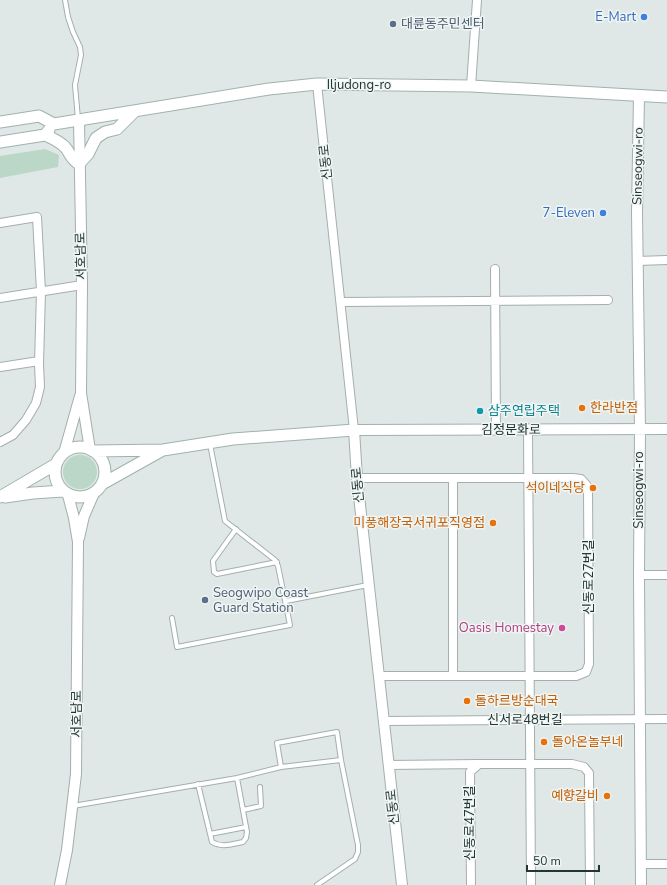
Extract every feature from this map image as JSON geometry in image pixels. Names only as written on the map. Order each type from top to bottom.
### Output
[{"type":"main road","name":"Iljudong-ro","points":[[54,124],[255,91],[317,84],[471,86],[667,97]]},
{"type":"main road","points":[[0,142],[45,135],[58,141],[66,148],[72,159],[79,164],[88,154],[96,138],[104,132],[117,129],[135,111]]},
{"type":"main road","points":[[0,122],[39,116],[54,124],[45,135]]},
{"type":"main road","points":[[0,497],[56,464],[64,453],[77,448],[92,450],[163,450],[233,439],[354,430]]},
{"type":"main road","points":[[92,450],[99,456],[104,466],[105,474],[102,484]]},
{"type":"main road","points":[[0,497],[32,493],[66,493],[81,497],[94,493],[102,484],[163,450]]},
{"type":"main road","points":[[56,464],[55,477],[58,485],[66,493]]},
{"type":"street","points":[[471,86],[477,0]]},
{"type":"street","name":"신동로","points":[[317,84],[354,430],[357,478],[402,885]]},
{"type":"street","name":"Sinseogwi-ro","points":[[639,96],[637,261],[640,429],[639,574],[641,885]]},
{"type":"street","name":"서호남로","points":[[78,120],[82,285],[81,393]]},
{"type":"street","points":[[0,223],[37,217],[41,291],[39,361],[40,387],[36,403],[26,420],[13,435],[0,442]]},
{"type":"street","points":[[637,261],[667,260]]},
{"type":"street","points":[[495,269],[496,430]]},
{"type":"street","points":[[0,298],[82,285]]},
{"type":"street","points":[[341,302],[608,300]]},
{"type":"street","points":[[0,368],[39,361]]},
{"type":"street","points":[[81,393],[92,450]]},
{"type":"street","points":[[64,453],[81,393]]},
{"type":"street","name":"김정문화로","points":[[354,430],[667,429]]},
{"type":"street","points":[[528,430],[532,885]]},
{"type":"street","name":"신동로27번길","points":[[357,478],[573,478],[581,480],[586,485],[588,491],[588,671],[584,674],[576,676],[379,676]]},
{"type":"street","points":[[453,478],[453,676]]},
{"type":"street","points":[[66,493],[74,518],[78,542]]},
{"type":"street","points":[[78,542],[84,516],[94,493]]},
{"type":"street","name":"서호남로","points":[[60,885],[67,850],[76,774],[78,542]]},
{"type":"street","points":[[639,574],[667,575]]},
{"type":"street","name":"신서로48번길","points":[[384,721],[667,719]]},
{"type":"street","name":"신동로47번길","points":[[470,885],[470,772],[479,764]]},
{"type":"street","points":[[388,765],[572,764],[584,767],[589,773],[590,885]]},
{"type":"street","points":[[641,864],[667,864]]},
{"type":"lane","points":[[65,0],[68,17],[80,47],[81,55],[75,85],[78,120]]},
{"type":"lane","points":[[172,618],[176,647],[290,625],[286,601],[275,560],[225,521],[209,442]]},
{"type":"lane","points":[[236,529],[213,561],[214,572],[217,574],[276,562]]},
{"type":"lane","points":[[286,601],[369,585]]},
{"type":"lane","points":[[281,767],[277,743],[337,732],[358,845],[358,852],[355,859],[317,885]]},
{"type":"lane","points":[[72,806],[237,778],[281,767],[341,760]]},
{"type":"lane","points":[[198,784],[212,842],[217,846],[224,846],[243,842],[246,838],[246,827],[237,778]]},
{"type":"lane","points":[[243,810],[262,806],[260,787]]},
{"type":"lane","points":[[210,834],[246,827]]},
{"type":"green space","points":[[45,149],[59,155],[58,167],[0,178],[0,156]]},
{"type":"green space","points":[[77,455],[83,455],[92,460],[96,466],[96,478],[92,484],[83,489],[77,489],[68,484],[63,475],[63,469],[68,460]]},
{"type":"place","name":"E-Mart","points":[[644,17]]},
{"type":"place","name":"대륜동주민센터","points":[[393,24]]},
{"type":"place","name":"7-Eleven","points":[[603,213]]},
{"type":"place","name":"한라반점","points":[[582,408]]},
{"type":"place","name":"삼주연립주택","points":[[480,411]]},
{"type":"place","name":"석이네식당","points":[[593,488]]},
{"type":"place","name":"미풍해장국서귀포직영점","points":[[493,523]]},
{"type":"place","name":"Seogwipo Coast Guard Station","points":[[205,600]]},
{"type":"place","name":"Oasis Homestay","points":[[562,628]]},
{"type":"place","name":"돌하르방순대국","points":[[467,701]]},
{"type":"place","name":"돌아온놀부네","points":[[544,742]]},
{"type":"place","name":"예향갈비","points":[[607,796]]}]
